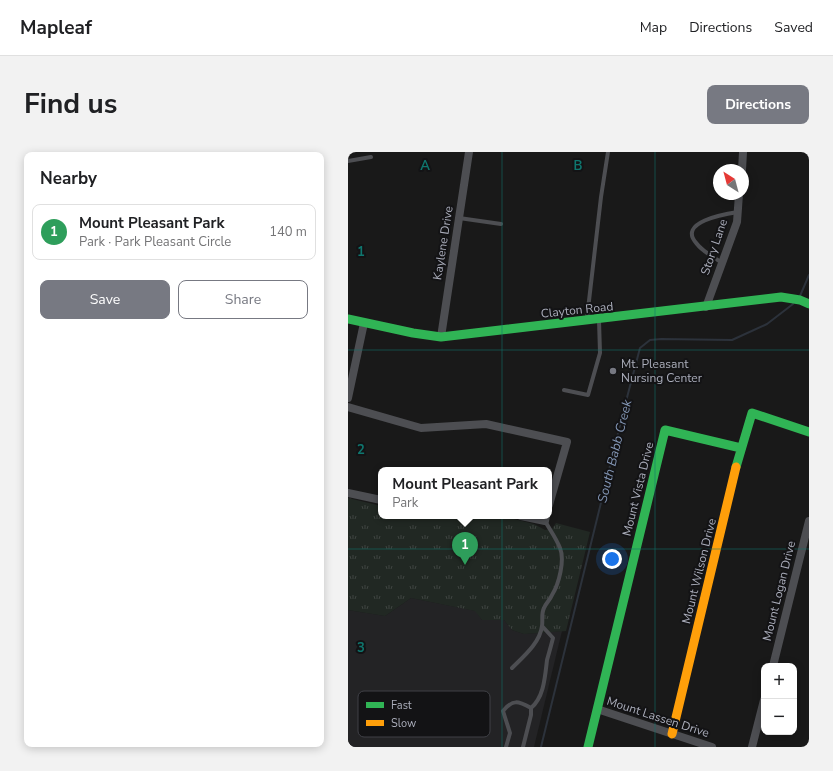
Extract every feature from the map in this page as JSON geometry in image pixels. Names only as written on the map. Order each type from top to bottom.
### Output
[{"type":"street","name":"Kaylene Drive","points":[[441,337],[469,152]]},
{"type":"street","points":[[742,164],[743,152]]},
{"type":"street","name":"Story Lane","points":[[706,307],[737,222],[739,200]]},
{"type":"street","name":"Clayton Road","points":[[348,319],[412,333],[441,337],[706,307],[770,298],[790,298],[805,302]]},
{"type":"street","points":[[348,398],[364,323]]},
{"type":"street","points":[[348,407],[421,428],[486,424],[567,442],[552,494]]},
{"type":"street","name":"Mount Wilson Drive","points":[[672,734],[741,448],[752,413],[809,432]]},
{"type":"street","name":"Mount Vista Drive","points":[[588,747],[665,430],[741,448]]},
{"type":"street","points":[[348,492],[378,499]]},
{"type":"street","name":"Mount Logan Drive","points":[[774,663],[809,521]]},
{"type":"street","name":"Mount Lassen Drive","points":[[597,709],[712,747]]},
{"type":"street","points":[[752,747],[761,712]]},
{"type":"lane","points":[[586,321],[608,152]]},
{"type":"lane","points":[[348,161],[370,157]]},
{"type":"lane","points":[[722,263],[697,245],[692,234],[694,228],[707,219],[718,215],[738,212]]},
{"type":"lane","points":[[459,218],[501,224]]},
{"type":"lane","points":[[564,390],[588,395],[600,353],[599,319]]},
{"type":"lane","points":[[512,668],[537,640],[542,626],[544,607],[552,596],[560,578],[560,549],[545,519]]},
{"type":"lane","points":[[531,708],[537,703],[544,681],[553,638],[542,626]]},
{"type":"lane","points":[[506,747],[510,733],[503,711],[508,705],[514,702],[520,702],[531,708]]},
{"type":"lane","points":[[523,747],[531,715],[531,708]]},
{"type":"shaded area","points":[[411,598],[476,611],[482,620],[504,620],[512,630],[524,634],[562,631],[534,747],[348,747],[348,610],[385,616]]},
{"type":"green space","points":[[348,498],[378,505],[378,519],[514,519],[534,524],[545,530],[552,529],[556,523],[590,532],[566,631],[524,634],[512,630],[504,620],[482,620],[475,611],[411,598],[385,616],[348,610]]},
{"type":"waterway","name":"South Babb Creek","points":[[800,296],[809,275]]},
{"type":"waterway","name":"South Babb Creek","points":[[541,747],[640,348],[650,340],[661,339],[732,340],[767,324],[793,304]]},
{"type":"traffic: fast","points":[[348,319],[413,333],[441,337],[781,297],[800,300],[809,304]]},
{"type":"traffic: fast","points":[[736,467],[752,413],[809,432]]},
{"type":"traffic: fast","points":[[588,747],[665,430],[741,448]]},
{"type":"traffic: slow","points":[[672,734],[736,467]]},
{"type":"place","name":"Mt. Pleasant Nursing Center","points":[[613,371]]},
{"type":"place","name":"Mount Pleasant Park","points":[[465,565]]}]
